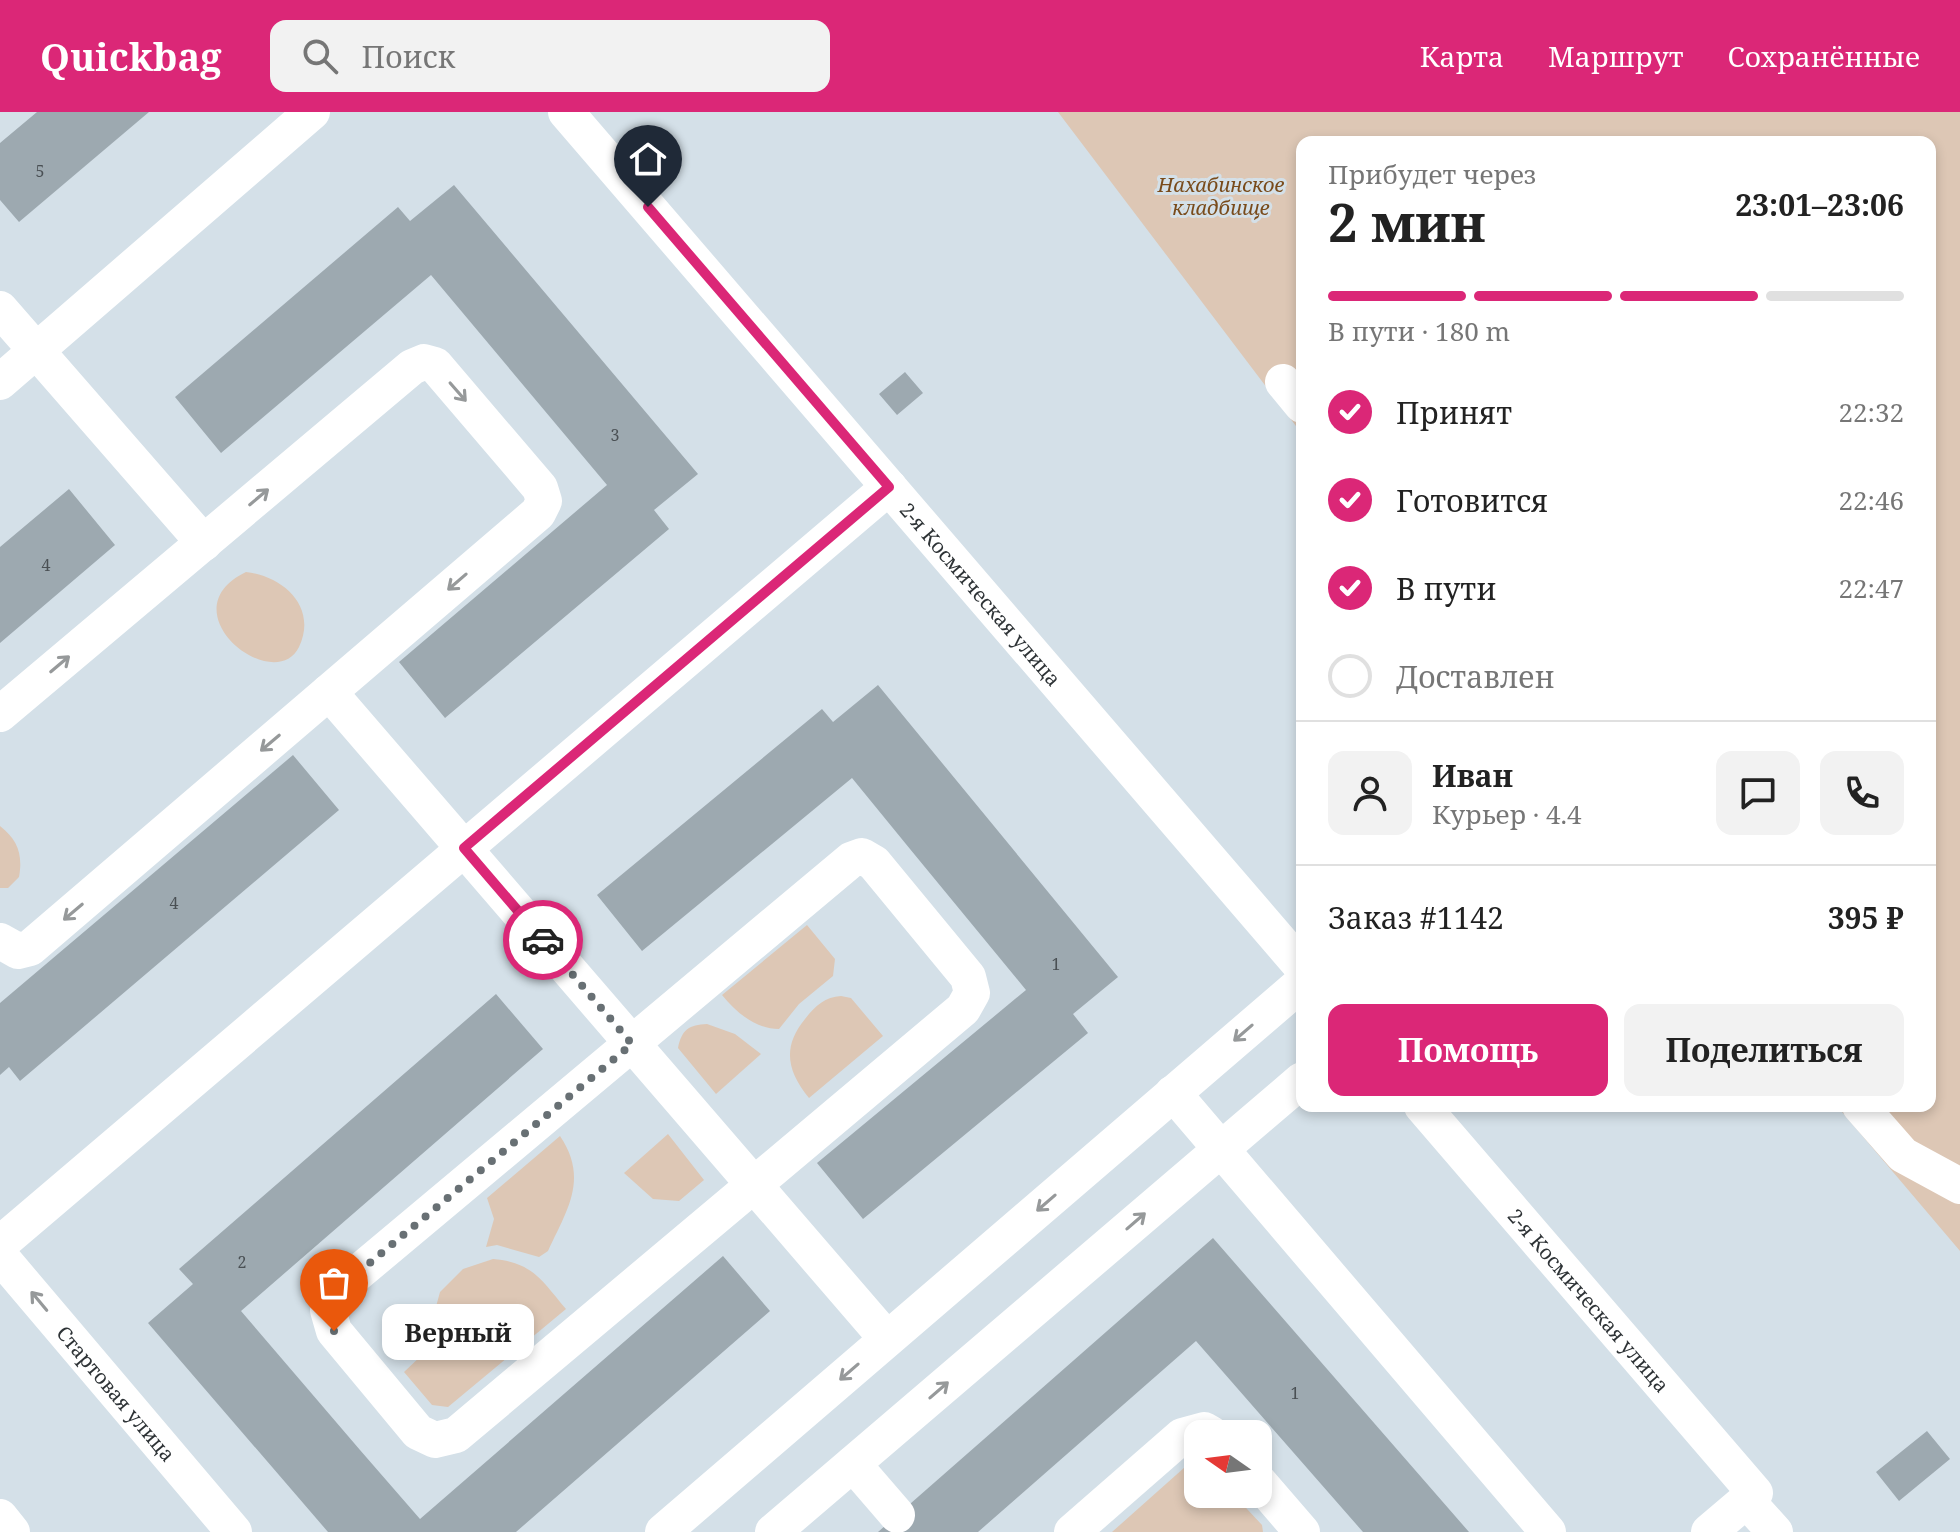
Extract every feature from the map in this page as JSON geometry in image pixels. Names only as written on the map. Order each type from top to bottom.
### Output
[{"type":"street","points":[[0,382],[312,112]]},
{"type":"street","name":"2-я Космическая улица","points":[[566,112],[1296,960]]},
{"type":"street","points":[[0,309],[204,543]]},
{"type":"street","points":[[0,714],[412,367],[424,362],[435,365],[540,488],[544,501],[538,513],[30,948],[18,951],[0,941]]},
{"type":"street","points":[[0,1244],[889,487]]},
{"type":"street","points":[[329,692],[887,1339]]},
{"type":"street","points":[[862,856],[874,863],[968,977],[972,993],[963,1009],[754,1185],[456,1435],[435,1440],[418,1432],[334,1331],[328,1310],[341,1287],[851,860],[862,856]]},
{"type":"street","points":[[663,1532],[1296,988]]},
{"type":"street","points":[[773,1532],[1296,1085]]},
{"type":"street","points":[[1173,1093],[1548,1532]]},
{"type":"street","name":"2-я Космическая улица","points":[[1427,1112],[1750,1497],[1775,1532]]},
{"type":"street","points":[[1865,1112],[1903,1155],[1960,1186]]},
{"type":"street","name":"Стартовая улица","points":[[0,1256],[234,1532]]},
{"type":"street","points":[[1072,1532],[1184,1435]]},
{"type":"street","points":[[853,1464],[897,1515]]},
{"type":"street","points":[[1272,1497],[1302,1532]]},
{"type":"street","points":[[1709,1532],[1750,1497]]},
{"type":"street","points":[[0,1517],[12,1532]]},
{"type":"green space","name":"Нахабинское кладбище","points":[[1058,112],[1960,112],[1960,1251],[1842,1112],[1936,1112],[1936,136],[1296,136],[1296,426]]},
{"type":"green space","points":[[246,572],[273,580],[284,587],[300,607],[304,632],[299,647],[286,660],[269,662],[250,656],[233,643],[221,626],[217,607],[224,588]]},
{"type":"green space","points":[[0,826],[15,842],[20,862],[19,877],[8,888],[0,888]]},
{"type":"green space","points":[[807,925],[835,959],[833,976],[799,1004],[779,1029],[762,1026],[747,1018],[722,995]]},
{"type":"green space","points":[[841,996],[851,998],[883,1036],[809,1098],[792,1069],[790,1049],[793,1039],[817,1006],[825,1000]]},
{"type":"green space","points":[[707,1024],[735,1034],[761,1054],[716,1094],[678,1048],[687,1029]]},
{"type":"green space","points":[[668,1134],[704,1180],[679,1201],[653,1199],[624,1173]]},
{"type":"green space","points":[[560,1136],[569,1152],[574,1180],[568,1208],[548,1251],[539,1257],[497,1245],[486,1247],[494,1219],[487,1198]]},
{"type":"green space","points":[[493,1259],[518,1264],[536,1275],[566,1309],[448,1407],[432,1405],[404,1372],[423,1354],[440,1292],[463,1269]]},
{"type":"green space","points":[[1184,1468],[1184,1508],[1246,1508],[1262,1525],[1263,1532],[1112,1532]]},
{"type":"building","points":[[37,112],[149,112],[19,222],[0,200],[0,143]]},
{"type":"building","points":[[454,185],[698,474],[654,510],[669,529],[445,718],[399,662],[607,485],[431,275],[221,453],[175,397],[398,207],[410,221]]},
{"type":"building","points":[[905,372],[923,393],[897,415],[879,394]]},
{"type":"building","points":[[69,489],[115,545],[0,643],[0,547]]},
{"type":"building","points":[[878,685],[1118,977],[1073,1014],[1088,1033],[863,1219],[817,1163],[1026,990],[852,778],[642,951],[597,895],[822,709],[833,722]]},
{"type":"building","points":[[293,755],[339,810],[20,1081],[9,1067],[0,1075],[0,1003]]},
{"type":"building","points":[[496,994],[543,1049],[241,1311],[360,1450],[420,1519],[723,1256],[770,1311],[516,1532],[328,1532],[148,1323],[193,1284],[179,1269]]},
{"type":"building","points":[[1213,1238],[1469,1532],[1363,1532],[1272,1428],[1272,1420],[1265,1420],[1196,1341],[978,1532],[878,1532]]},
{"type":"building","points":[[1927,1431],[1950,1459],[1899,1501],[1876,1472]]},
{"type":"way so far","points":[[334,1331],[328,1310],[341,1287],[632,1044],[543,940]]},
{"type":"place","name":"Верный","points":[[334,1331]]},
{"type":"route","points":[[543,940],[464,848],[889,487],[648,207]]}]
